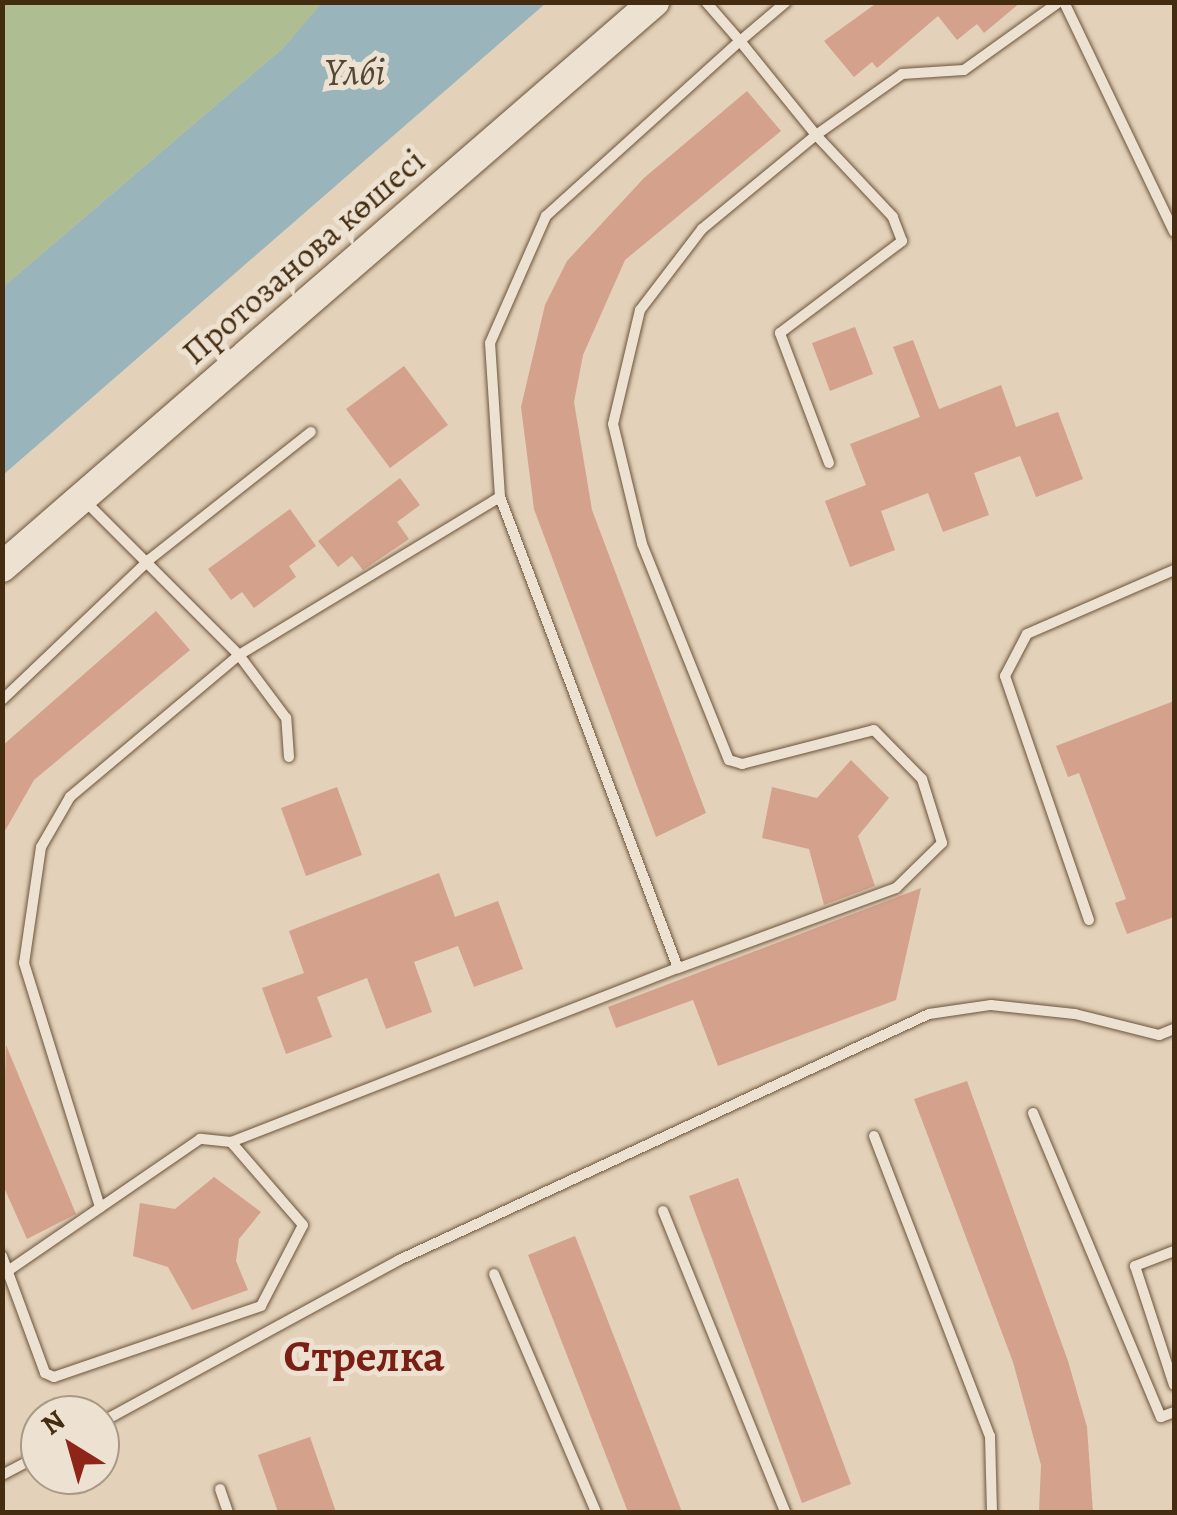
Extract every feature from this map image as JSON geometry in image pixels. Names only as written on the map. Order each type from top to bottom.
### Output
[{"type":"street","name":"Протозанова көшесі","points":[[2,567],[654,2]]},
{"type":"lane","points":[[706,2],[816,135],[893,218],[902,241],[780,333],[829,462]]},
{"type":"lane","points":[[678,968],[500,497],[490,342],[546,216],[786,2]]},
{"type":"lane","points":[[8,1270],[100,1207],[176,1148],[200,1139],[231,1142],[678,968],[896,888],[942,843],[922,779],[874,730],[742,764],[729,760],[642,544],[614,424],[640,310],[702,229],[816,135],[902,74],[964,70],[1062,2],[1174,232]]},
{"type":"lane","points":[[2,700],[150,560],[311,432]]},
{"type":"lane","points":[[82,497],[150,560],[239,654],[286,718],[289,757]]},
{"type":"lane","points":[[100,1207],[24,963],[41,847],[70,797],[239,654],[500,497]]},
{"type":"lane","points":[[1089,920],[1005,676],[1027,634],[1174,570]]},
{"type":"lane","points":[[120,1412],[399,1260],[929,1014],[991,1005],[1075,1014],[1159,1035],[1174,1029]]},
{"type":"lane","points":[[1034,1113],[1161,1417],[1174,1412]]},
{"type":"lane","points":[[874,1136],[990,1436],[992,1512]]},
{"type":"lane","points":[[2,1256],[45,1373],[54,1377],[261,1306],[303,1225],[231,1142]]},
{"type":"lane","points":[[663,1212],[785,1512]]},
{"type":"lane","points":[[1174,1252],[1135,1266],[1174,1385]]},
{"type":"lane","points":[[494,1274],[596,1512]]},
{"type":"lane","points":[[220,1488],[228,1512]]},
{"type":"green space","points":[[3,3],[323,3],[283,48],[3,287]]},
{"type":"water","name":"Үлбі","points":[[323,2],[546,3],[3,475],[3,287],[283,48]]},
{"type":"building","points":[[878,2],[1021,2],[984,33],[977,24],[957,40],[938,16],[877,68],[872,62],[854,77],[824,41]]},
{"type":"building","points":[[747,91],[781,131],[625,260],[583,355],[574,402],[592,510],[706,813],[656,837],[534,509],[521,407],[545,305],[567,261],[644,178]]},
{"type":"building","points":[[855,327],[873,374],[830,391],[812,343]]},
{"type":"building","points":[[913,340],[939,409],[1001,385],[1016,427],[1058,412],[1083,479],[1036,497],[1020,456],[974,473],[989,515],[943,532],[928,493],[881,511],[895,550],[850,567],[825,501],[866,485],[850,444],[920,417],[893,347]]},
{"type":"building","points":[[404,366],[448,425],[390,468],[346,409]]},
{"type":"building","points":[[400,478],[420,505],[397,522],[409,539],[363,570],[352,556],[338,567],[318,541]]},
{"type":"building","points":[[290,509],[316,546],[289,566],[296,577],[254,608],[242,592],[231,600],[208,569]]},
{"type":"building","points":[[156,611],[190,650],[34,780],[2,836],[2,746]]},
{"type":"building","points":[[1174,701],[1174,917],[1127,934],[1115,903],[1126,899],[1079,773],[1068,777],[1056,746]]},
{"type":"building","points":[[851,760],[889,798],[858,836],[875,886],[824,905],[809,849],[762,838],[772,787],[817,798]]},
{"type":"building","points":[[337,787],[362,855],[306,876],[281,808]]},
{"type":"building","points":[[439,873],[455,917],[498,901],[523,969],[474,987],[458,946],[414,962],[432,1012],[386,1029],[367,978],[317,997],[332,1037],[286,1054],[262,988],[304,973],[289,931]]},
{"type":"building","points":[[921,888],[896,1000],[718,1066],[693,1000],[616,1028],[608,1007]]},
{"type":"building","points":[[6,1045],[76,1214],[27,1239],[2,1183]]},
{"type":"building","points":[[967,1081],[1068,1361],[1087,1427],[1093,1512],[1039,1512],[1041,1465],[1013,1362],[914,1099]]},
{"type":"building","points":[[214,1177],[261,1212],[239,1239],[236,1261],[248,1290],[192,1310],[168,1267],[133,1256],[140,1203],[175,1209]]},
{"type":"building","points":[[738,1178],[851,1484],[802,1503],[689,1196]]},
{"type":"building","points":[[575,1236],[682,1512],[628,1512],[528,1255]]},
{"type":"building","points":[[310,1437],[336,1512],[278,1512],[258,1455]]},
{"type":"district","name":"Стрелка","points":[[364,1357]]}]
